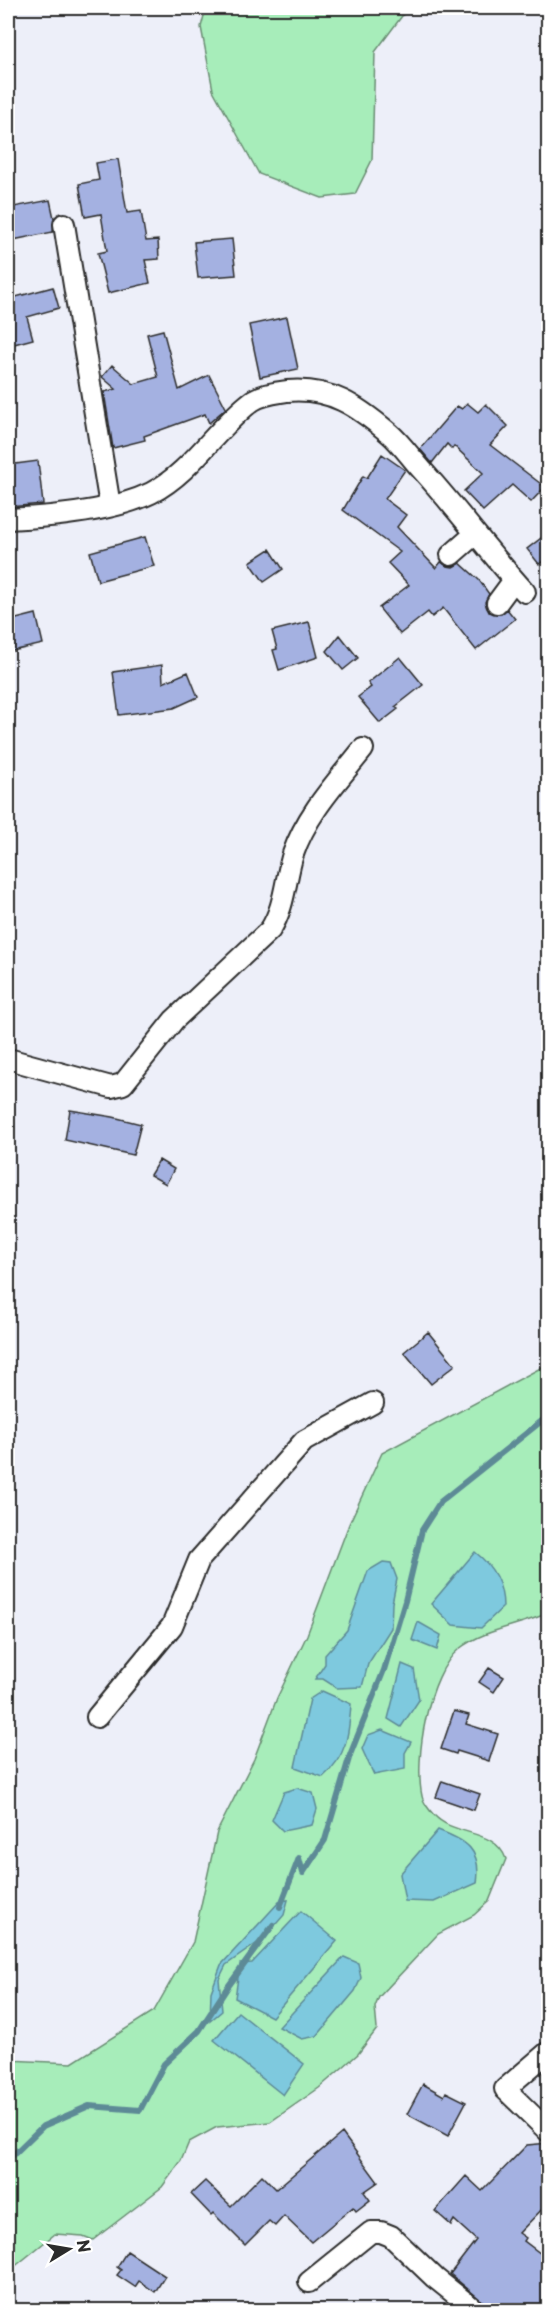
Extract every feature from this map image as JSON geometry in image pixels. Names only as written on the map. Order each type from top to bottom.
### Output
[{"type":"street","points":[[64,224],[110,506]]},
{"type":"street","points":[[8,519],[110,506],[150,493],[179,472],[253,400],[272,393],[299,390],[326,394],[350,403],[391,435],[447,498],[519,586],[497,603]]},
{"type":"street","points":[[451,555],[475,534]]},
{"type":"street","points":[[8,1059],[111,1087],[123,1084],[174,1020],[270,930],[279,916],[293,855],[304,826],[363,749]]},
{"type":"street","points":[[97,1717],[172,1626],[199,1560],[303,1441],[373,1403]]},
{"type":"street","points":[[549,2052],[505,2089],[549,2131]]},
{"type":"street","points":[[309,2282],[371,2232],[381,2232],[391,2236],[435,2278],[475,2310]]},
{"type":"green space","points":[[206,8],[408,8],[375,52],[372,160],[355,194],[322,198],[259,174],[213,90],[201,27]]},
{"type":"green space","points":[[548,1364],[548,1613],[491,1632],[459,1649],[448,1661],[439,1677],[426,1718],[422,1740],[420,1780],[422,1796],[427,1806],[442,1822],[493,1842],[501,1849],[506,1859],[489,1901],[474,1915],[438,1934],[379,1997],[375,2007],[377,2029],[358,2054],[319,2088],[270,2122],[217,2127],[189,2142],[181,2161],[162,2187],[93,2240],[83,2236],[55,2234],[8,2272],[8,2060],[72,2063],[154,2011],[193,1942],[217,1832],[254,1759],[277,1698],[307,1635],[349,1524],[382,1453]]},
{"type":"water","points":[[475,1552],[496,1576],[503,1607],[481,1628],[453,1625],[431,1604]]},
{"type":"water","points":[[383,1562],[391,1563],[397,1579],[392,1603],[391,1628],[368,1664],[362,1687],[337,1688],[323,1679],[315,1679],[325,1664],[325,1655],[347,1630],[368,1571]]},
{"type":"water","points":[[418,1622],[441,1635],[437,1650],[412,1640]]},
{"type":"water","points":[[402,1664],[414,1669],[419,1700],[401,1727],[388,1719]]},
{"type":"water","points":[[322,1691],[351,1704],[349,1725],[342,1753],[323,1777],[295,1767],[310,1699]]},
{"type":"water","points":[[382,1730],[411,1742],[405,1753],[405,1769],[374,1775],[362,1749],[368,1735]]},
{"type":"water","points":[[297,1788],[313,1793],[317,1809],[312,1825],[283,1831],[272,1820],[284,1792]]},
{"type":"water","points":[[438,1830],[457,1838],[470,1848],[477,1862],[477,1883],[434,1902],[405,1901],[400,1874]]},
{"type":"water","points":[[288,1900],[284,1915],[263,1939],[226,1965],[219,1979],[222,2011],[210,2021],[211,1992],[221,1965],[280,1901]]},
{"type":"water","points":[[301,1911],[337,1941],[272,2017],[235,1998],[240,1964],[252,1963]]},
{"type":"water","points":[[344,1957],[358,1963],[361,1978],[355,1991],[317,2036],[302,2039],[279,2027]]},
{"type":"water","points":[[238,2012],[304,2064],[283,2095],[214,2040]]},
{"type":"building","points":[[118,159],[127,213],[141,211],[146,241],[158,240],[159,259],[145,260],[150,283],[108,293],[98,253],[107,251],[101,214],[85,217],[79,184],[99,180],[96,163]]},
{"type":"building","points":[[50,200],[54,218],[53,232],[8,241],[8,208]]},
{"type":"building","points":[[232,239],[236,275],[198,278],[194,242]]},
{"type":"building","points":[[53,287],[59,308],[27,317],[33,339],[14,344],[8,328],[8,299]]},
{"type":"building","points":[[287,317],[298,369],[260,377],[249,325]]},
{"type":"building","points":[[163,330],[179,390],[209,375],[226,408],[209,423],[205,414],[144,436],[145,440],[113,448],[104,392],[116,389],[102,377],[112,365],[134,384],[158,377],[147,334]]},
{"type":"building","points":[[467,403],[478,412],[486,404],[508,426],[490,445],[545,487],[531,502],[512,485],[483,511],[464,491],[483,473],[454,446],[452,449],[447,444],[432,463],[420,449],[457,406],[462,409]]},
{"type":"building","points":[[382,454],[405,470],[385,499],[406,515],[397,527],[436,568],[441,562],[453,567],[460,563],[479,580],[489,594],[485,602],[489,612],[501,614],[507,609],[515,619],[476,650],[443,608],[432,617],[428,612],[400,634],[379,608],[409,585],[388,563],[400,552],[343,510],[363,476],[367,478]]},
{"type":"building","points":[[38,461],[43,504],[8,507],[8,465]]},
{"type":"building","points":[[549,532],[549,557],[539,564],[527,549]]},
{"type":"building","points":[[145,537],[154,566],[98,581],[90,552]]},
{"type":"building","points":[[270,549],[283,569],[264,582],[250,562]]},
{"type":"building","points":[[36,614],[43,644],[8,652],[8,621]]},
{"type":"building","points":[[309,622],[318,657],[279,670],[273,650],[277,649],[272,631]]},
{"type":"building","points":[[340,635],[358,658],[343,670],[327,651]]},
{"type":"building","points":[[400,657],[423,685],[395,707],[398,709],[380,723],[358,697],[371,687],[368,683]]},
{"type":"building","points":[[162,665],[163,683],[188,672],[198,697],[174,708],[119,715],[113,672]]},
{"type":"building","points":[[70,1110],[141,1124],[133,1155],[65,1140]]},
{"type":"building","points":[[159,1160],[174,1169],[166,1184],[150,1175]]},
{"type":"building","points":[[428,1332],[455,1365],[431,1384],[404,1352]]},
{"type":"building","points":[[489,1668],[504,1677],[494,1692],[479,1682]]},
{"type":"building","points":[[454,1711],[469,1715],[466,1724],[498,1734],[489,1761],[457,1751],[456,1754],[441,1749]]},
{"type":"building","points":[[442,1781],[480,1794],[474,1810],[436,1797]]},
{"type":"building","points":[[423,2084],[444,2096],[446,2092],[466,2102],[448,2136],[407,2114]]},
{"type":"building","points":[[342,2133],[378,2182],[364,2192],[370,2200],[356,2211],[353,2207],[311,2242],[284,2216],[275,2226],[269,2221],[245,2245],[191,2194],[205,2181],[231,2206],[262,2175],[276,2189]]},
{"type":"building","points":[[549,2143],[549,2202],[519,2233],[526,2238],[524,2241],[549,2260],[549,2310],[487,2310],[482,2301],[450,2274],[476,2240],[454,2220],[451,2225],[435,2211],[466,2176],[482,2191],[527,2145]]},
{"type":"building","points":[[127,2251],[165,2276],[155,2292],[139,2281],[135,2287],[117,2275],[121,2270],[117,2267]]},
{"type":"waterway","points":[[280,1907],[299,1858],[303,1873],[325,1840],[350,1755],[384,1670],[405,1601],[422,1530],[440,1502],[548,1416]]},
{"type":"waterway","points":[[8,2160],[43,2126],[89,2106],[140,2110],[164,2064],[199,2031],[273,1925]]}]
